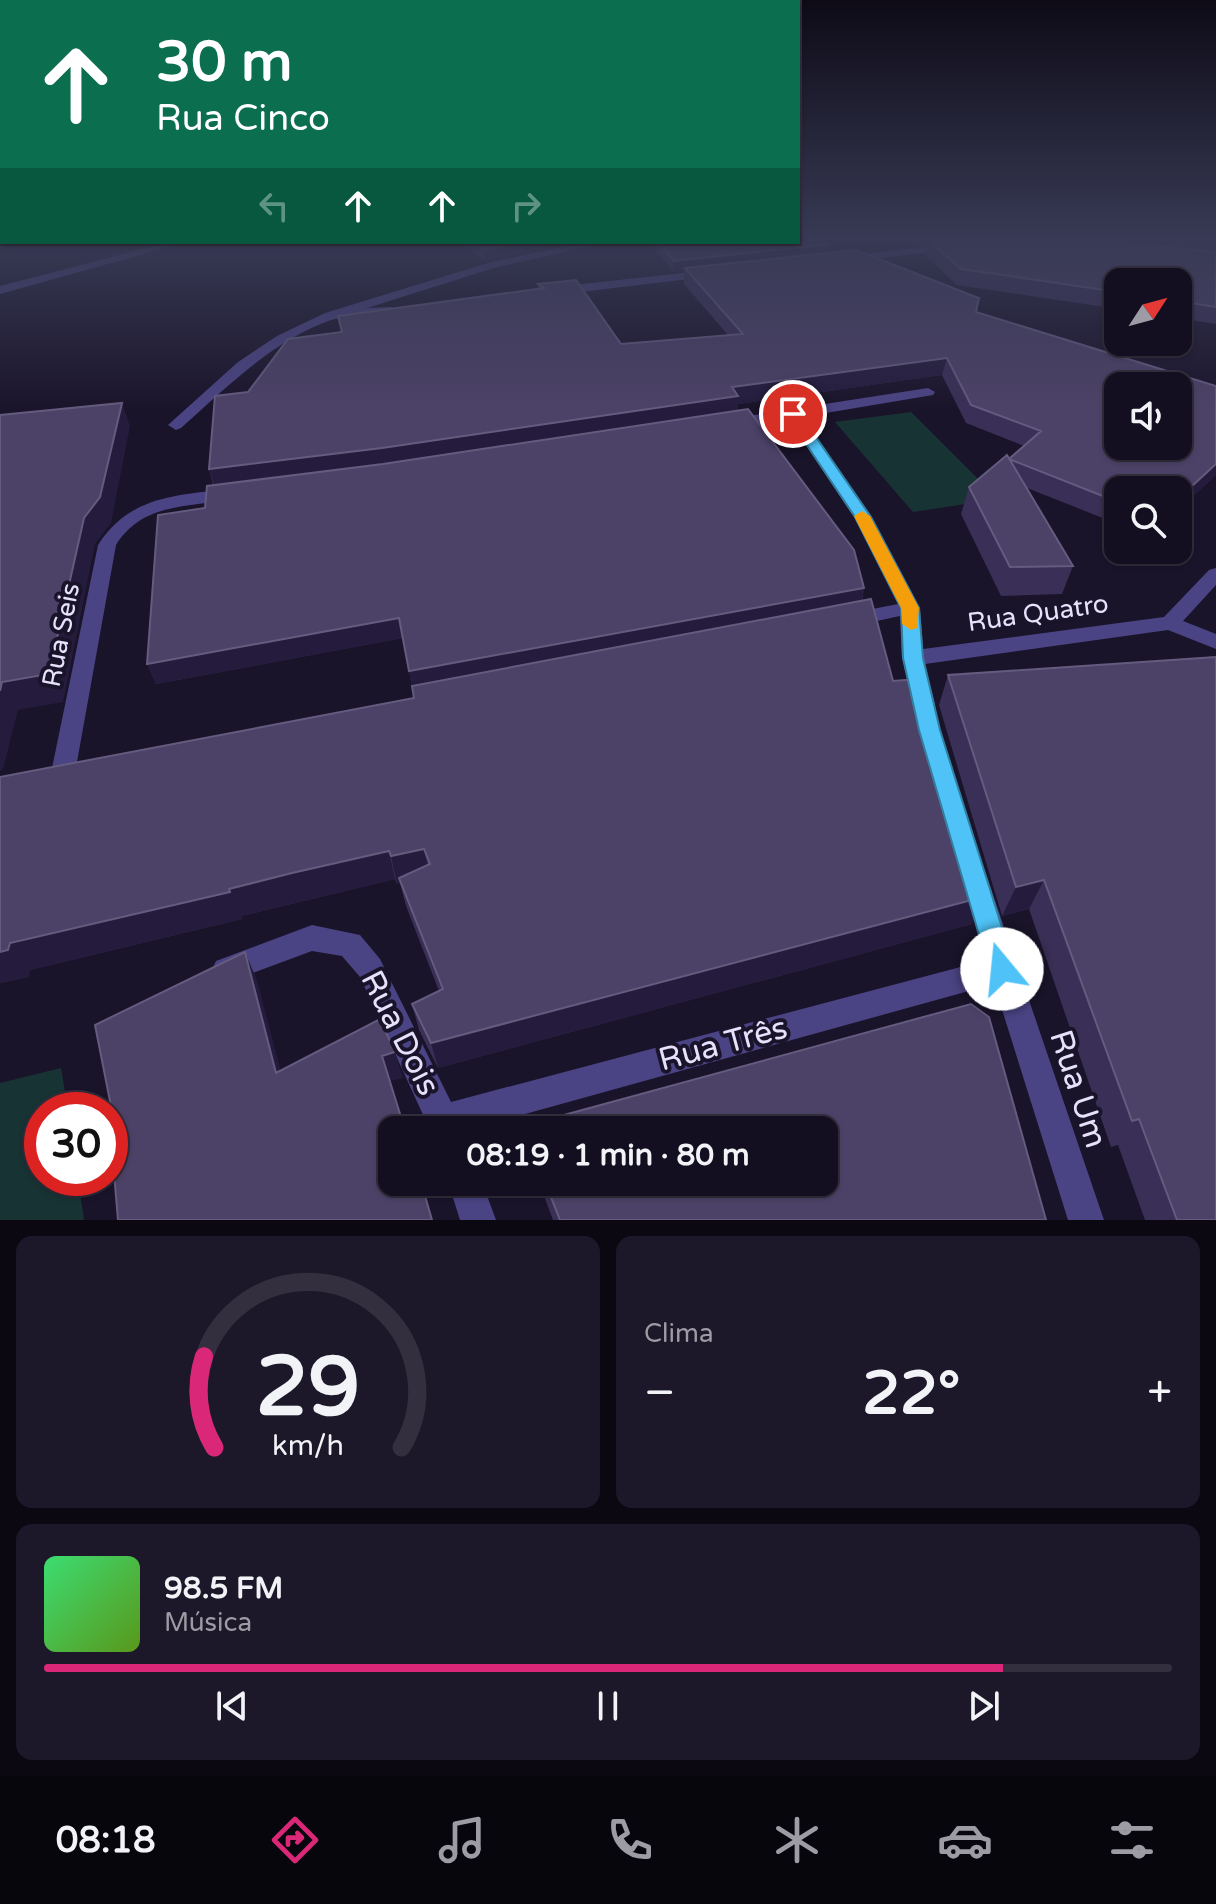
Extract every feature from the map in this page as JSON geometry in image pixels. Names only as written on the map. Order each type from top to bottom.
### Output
[{"type":"street","points":[[176,425],[243,365],[282,339],[330,316],[390,297]]},
{"type":"street","points":[[330,316],[408,308]]},
{"type":"street","points":[[715,426],[928,392]]},
{"type":"street","points":[[793,414],[863,517],[910,608],[913,658],[930,730]]},
{"type":"street","name":"Rua Seis","points":[[94,767],[55,774],[107,545],[113,532],[130,518],[159,506],[247,492]]},
{"type":"street","points":[[1216,574],[1170,623],[1216,642]]},
{"type":"street","points":[[832,623],[910,608]]},
{"type":"street","name":"Rua Quatro","points":[[913,658],[1170,623]]},
{"type":"street","name":"Rua Um","points":[[966,850],[1002,969],[1086,1220]]},
{"type":"street","name":"Rua Dois","points":[[207,977],[312,938],[350,944],[370,968],[441,1116]]},
{"type":"street","name":"Rua Três","points":[[477,1116],[1002,969]]},
{"type":"street","points":[[470,1196],[478,1220]]},
{"type":"green space","points":[[911,412],[998,499],[913,512],[835,422]]},
{"type":"green space","points":[[61,1068],[65,1092],[24,1092],[24,1196],[81,1196],[84,1220],[0,1220],[0,1083]]},
{"type":"building","points":[[478,297],[588,297],[621,344],[743,334],[710,297],[976,297],[979,298],[976,312],[1104,351],[1104,356],[1119,356],[1171,372],[1104,372],[1104,460],[1192,460],[1192,379],[1216,386],[1216,464],[1192,486],[1192,476],[1104,476],[1104,496],[1009,459],[1041,431],[971,405],[947,358],[732,387],[738,396],[382,448],[209,469],[215,396],[248,392],[288,339],[342,332],[338,316]]},
{"type":"building","points":[[1192,297],[1216,297],[1216,307],[1192,303]]},
{"type":"building","points":[[122,403],[100,497],[84,518],[49,674],[2,682],[0,691],[0,415]]},
{"type":"building","points":[[748,409],[854,550],[864,588],[409,671],[399,618],[147,664],[158,515],[205,508],[207,486],[383,464]]},
{"type":"building","points":[[1007,455],[1073,566],[1010,567],[969,487]]},
{"type":"building","points":[[871,599],[893,681],[918,679],[983,897],[431,1043],[412,1004],[443,989],[399,878],[430,864],[424,849],[391,856],[389,851],[292,873],[229,889],[230,892],[10,943],[8,950],[0,952],[0,777],[414,698],[412,686]]},
{"type":"building","points":[[1216,657],[1216,1220],[1177,1220],[1139,1119],[1132,1121],[1044,880],[1016,887],[948,675]]},
{"type":"building","points":[[245,952],[276,1073],[380,1019],[395,1052],[382,1056],[401,1116],[378,1116],[378,1196],[425,1196],[432,1220],[118,1220],[116,1196],[128,1196],[128,1092],[108,1092],[95,1025]]},
{"type":"building","points":[[971,1004],[989,1017],[1046,1220],[560,1220],[551,1196],[838,1196],[838,1116],[564,1115]]},
{"type":"slow traffic","points":[[862,516],[910,608],[911,624]]},
{"type":"route","points":[[793,414],[863,517],[910,608],[913,658],[930,730],[1002,969]]}]
